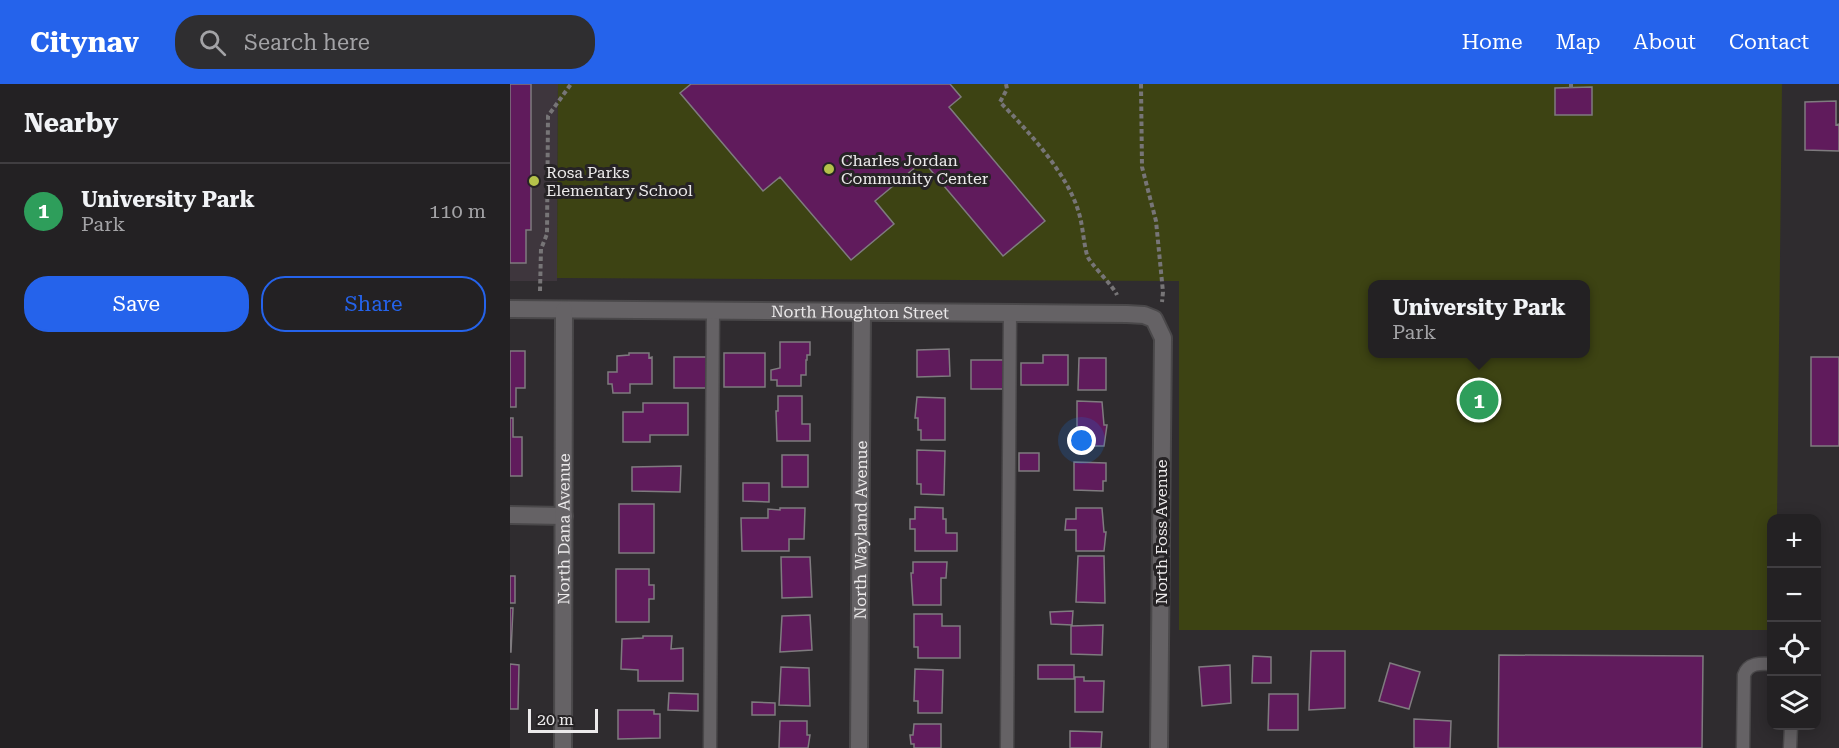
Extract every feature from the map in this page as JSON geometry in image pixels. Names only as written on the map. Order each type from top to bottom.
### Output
[{"type":"street","name":"North Houghton Street","points":[[510,309],[1127,314],[1144,315],[1154,319]]},
{"type":"street","name":"North Dana Avenue","points":[[563,748],[564,310]]},
{"type":"street","name":"North Wayland Avenue","points":[[860,748],[861,312]]},
{"type":"street","name":"North Foss Avenue","points":[[1154,319],[1163,338],[1160,748]]},
{"type":"street","points":[[510,515],[564,516]]},
{"type":"lane","points":[[710,748],[713,311]]},
{"type":"lane","points":[[1007,748],[1010,313]]},
{"type":"lane","points":[[1743,748],[1744,675],[1746,669],[1751,666],[1767,664]]},
{"type":"lane","points":[[1790,748],[1791,730]]},
{"type":"path","points":[[540,310],[541,249],[547,234],[548,116],[571,84]]},
{"type":"path","points":[[1141,84],[1142,167],[1156,221],[1163,292],[1162,304],[1154,319]]},
{"type":"path","points":[[1005,86],[1000,102],[1056,166],[1070,188],[1082,222],[1087,257],[1114,288],[1127,314]]},
{"type":"shaded area","name":"Rosa Parks Elementary School","points":[[510,84],[558,84],[557,281],[510,281]]},
{"type":"green space","points":[[558,84],[1782,84],[1777,514],[1767,514],[1767,630],[1179,630],[1179,281],[557,278]]},
{"type":"building","points":[[510,84],[531,84],[531,230],[526,230],[526,263],[510,263]]},
{"type":"building","name":"Charles Jordan Community Center","points":[[691,84],[950,84],[961,97],[949,107],[1045,221],[1003,256],[923,161],[875,201],[894,224],[851,260],[780,177],[763,191],[680,93]]},
{"type":"building","points":[[1592,87],[1592,115],[1555,115],[1555,88]]},
{"type":"building","points":[[1836,101],[1839,151],[1805,150],[1805,102]]},
{"type":"building","points":[[780,342],[810,342],[810,355],[807,355],[806,360],[806,375],[801,375],[801,386],[777,386],[777,380],[771,380],[771,370],[780,368]]},
{"type":"building","points":[[949,349],[950,376],[917,377],[917,350]]},
{"type":"building","points":[[510,351],[525,351],[525,388],[516,388],[516,407],[510,407]]},
{"type":"building","points":[[629,353],[649,353],[649,358],[652,357],[652,384],[630,384],[630,393],[613,393],[612,384],[608,384],[608,372],[617,372],[617,356],[629,355]]},
{"type":"building","points":[[724,353],[765,353],[765,387],[724,387]]},
{"type":"building","points":[[1043,355],[1068,355],[1068,385],[1021,385],[1021,363],[1043,363]]},
{"type":"building","points":[[674,357],[709,357],[710,388],[674,388]]},
{"type":"building","points":[[1811,357],[1839,357],[1839,446],[1811,446]]},
{"type":"building","points":[[1079,358],[1106,358],[1106,390],[1078,390]]},
{"type":"building","points":[[971,360],[1006,360],[1006,389],[971,389]]},
{"type":"building","points":[[778,396],[802,396],[802,424],[810,424],[810,441],[777,441]]},
{"type":"building","points":[[917,397],[945,398],[945,440],[921,440],[918,418],[915,418]]},
{"type":"building","points":[[1077,401],[1102,402],[1104,425],[1107,425],[1104,446],[1077,446]]},
{"type":"building","points":[[643,403],[688,403],[688,435],[650,435],[650,442],[623,442],[623,412],[643,412]]},
{"type":"building","points":[[510,418],[513,418],[513,437],[522,437],[522,476],[510,476]]},
{"type":"building","points":[[917,450],[945,451],[944,495],[921,494],[921,484],[917,484]]},
{"type":"building","points":[[1019,453],[1039,453],[1039,471],[1019,471]]},
{"type":"building","points":[[782,455],[808,455],[808,487],[782,487]]},
{"type":"building","points":[[1074,462],[1106,463],[1106,481],[1103,481],[1103,491],[1074,490]]},
{"type":"building","points":[[681,466],[680,492],[632,491],[632,467]]},
{"type":"building","points":[[743,483],[769,483],[769,502],[743,501]]},
{"type":"building","points":[[619,504],[654,504],[654,553],[619,553]]},
{"type":"building","points":[[915,507],[943,508],[946,533],[957,533],[957,551],[915,551],[915,529],[910,529],[910,519],[915,519]]},
{"type":"building","points":[[780,508],[805,508],[804,539],[789,539],[789,551],[742,551],[741,518],[768,518],[768,509],[780,510]]},
{"type":"building","points":[[1076,508],[1102,508],[1104,532],[1106,532],[1104,551],[1076,551],[1076,530],[1065,530],[1066,519],[1076,519]]},
{"type":"building","points":[[1078,556],[1104,556],[1105,603],[1076,602]]},
{"type":"building","points":[[781,557],[810,557],[812,597],[782,598]]},
{"type":"building","points":[[913,562],[947,562],[946,578],[941,578],[941,605],[913,605],[911,573],[913,573]]},
{"type":"building","points":[[616,569],[649,569],[649,585],[654,585],[654,599],[649,599],[649,622],[616,622]]},
{"type":"building","points":[[510,576],[515,576],[515,603],[510,603]]},
{"type":"building","points":[[510,608],[513,608],[511,652],[510,652]]},
{"type":"building","points":[[1073,611],[1072,625],[1051,624],[1050,612]]},
{"type":"building","points":[[914,614],[942,614],[942,626],[960,626],[960,658],[918,658],[918,647],[914,647]]},
{"type":"building","points":[[810,615],[812,650],[780,652],[782,616]]},
{"type":"building","points":[[1103,625],[1102,655],[1071,654],[1071,626]]},
{"type":"building","points":[[643,636],[672,636],[671,649],[683,648],[683,681],[638,681],[638,670],[621,669],[622,639],[643,638]]},
{"type":"building","points":[[1311,651],[1345,651],[1345,708],[1309,710]]},
{"type":"building","points":[[1499,655],[1703,656],[1702,748],[1498,748]]},
{"type":"building","points":[[1253,656],[1271,657],[1271,683],[1252,683]]},
{"type":"building","points":[[1390,663],[1420,672],[1409,709],[1379,701]]},
{"type":"building","points":[[510,664],[519,665],[518,709],[510,709]]},
{"type":"building","points":[[1038,665],[1074,665],[1074,679],[1038,679]]},
{"type":"building","points":[[1230,665],[1231,703],[1202,706],[1199,667]]},
{"type":"building","points":[[781,667],[809,668],[810,706],[779,705]]},
{"type":"building","points":[[915,669],[943,670],[942,713],[918,713],[918,701],[914,701]]},
{"type":"building","points":[[1075,677],[1084,677],[1084,681],[1104,681],[1103,712],[1075,712]]},
{"type":"building","points":[[669,693],[698,694],[698,711],[668,710]]},
{"type":"building","points":[[1269,694],[1298,694],[1298,730],[1268,730]]},
{"type":"building","points":[[752,702],[775,703],[775,715],[752,715]]},
{"type":"building","points":[[618,710],[654,710],[654,714],[660,714],[660,738],[618,739]]},
{"type":"building","points":[[1414,719],[1451,721],[1450,748],[1414,748]]},
{"type":"building","points":[[780,721],[807,721],[807,735],[810,735],[808,748],[779,748]]},
{"type":"building","points":[[914,724],[941,724],[941,748],[914,748],[910,735],[913,735]]},
{"type":"building","points":[[1070,731],[1102,732],[1101,748],[1070,748]]},
{"type":"place","name":"Charles Jordan Community Center","points":[[829,169]]},
{"type":"place","name":"Rosa Parks Elementary School","points":[[534,181]]},
{"type":"place","name":"University Park","points":[[1479,400]]}]
